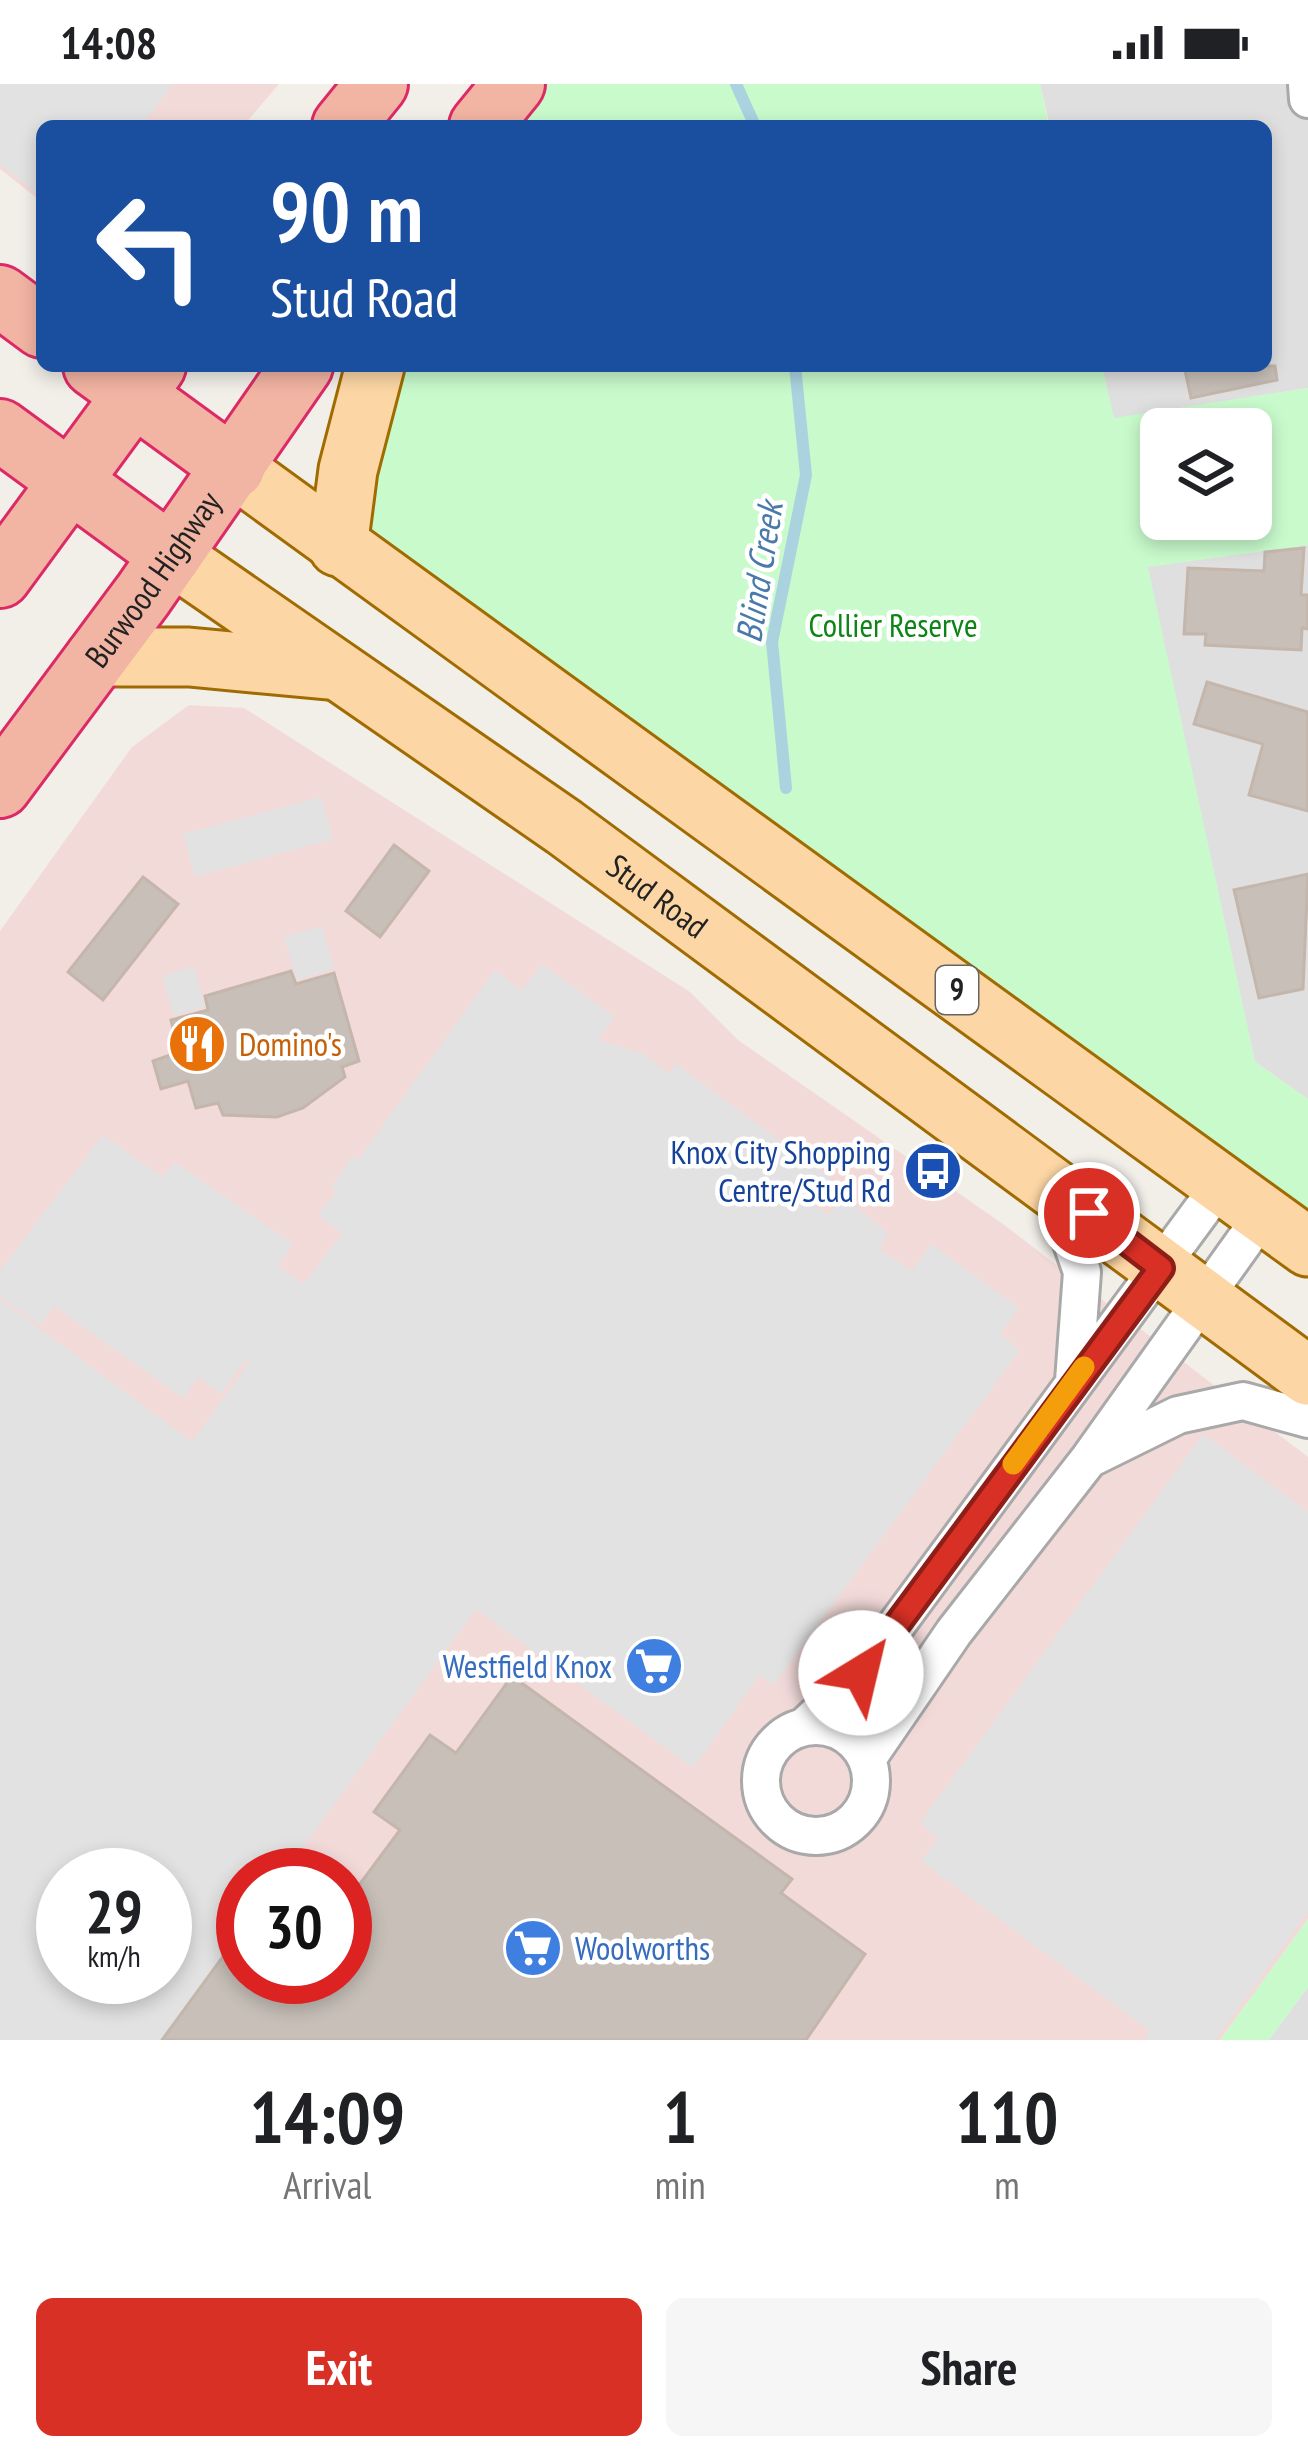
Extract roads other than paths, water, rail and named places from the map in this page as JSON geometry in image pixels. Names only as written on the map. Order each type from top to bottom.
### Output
[{"type":"highway","points":[[348,120],[376,84]]},
{"type":"highway","points":[[485,120],[514,84]]},
{"type":"highway","points":[[0,271],[36,280]]},
{"type":"highway","points":[[0,296],[36,323]]},
{"type":"highway","name":"Burwood Highway","points":[[0,787],[171,555],[298,372]]},
{"type":"highway","points":[[0,577],[71,483],[127,376]]},
{"type":"highway","name":"9","points":[[127,376],[233,468]]},
{"type":"highway","name":"Stud Road","points":[[0,430],[171,555]]},
{"type":"main road","points":[[338,547],[348,470],[373,372]]},
{"type":"main road","name":"9","points":[[233,468],[1264,1215]]},
{"type":"main road","name":"Stud Road","points":[[171,555],[583,841],[1308,1376]]},
{"type":"main road","points":[[95,657],[189,657],[332,670]]},
{"type":"street","points":[[1307,84],[1308,99]]},
{"type":"street","points":[[1052,1186],[1082,1272],[1074,1381]]},
{"type":"street","points":[[804,1727],[834,1728],[848,1735],[867,1759],[869,1795],[851,1823],[821,1836],[789,1829],[767,1805],[762,1774],[776,1743],[804,1727],[861,1673],[1074,1381],[1264,1215]]},
{"type":"street","points":[[867,1759],[954,1632],[1089,1459],[1182,1283],[1264,1215]]},
{"type":"street","points":[[1089,1459],[1178,1415],[1244,1401],[1308,1419]]},
{"type":"waterway","name":"Blind Creek","points":[[736,84],[752,120]]},
{"type":"waterway","name":"Blind Creek","points":[[786,788],[772,642],[806,475],[796,372]]},
{"type":"place","name":"Domino's","points":[[197,1044]]},
{"type":"place","name":"Knox City Shopping Centre/Stud Rd","points":[[933,1171]]},
{"type":"place","name":"Westfield Knox","points":[[654,1666]]},
{"type":"place","name":"Woolworths","points":[[533,1948]]},
{"type":"park label","name":"Collier Reserve","points":[[893,625]]}]
